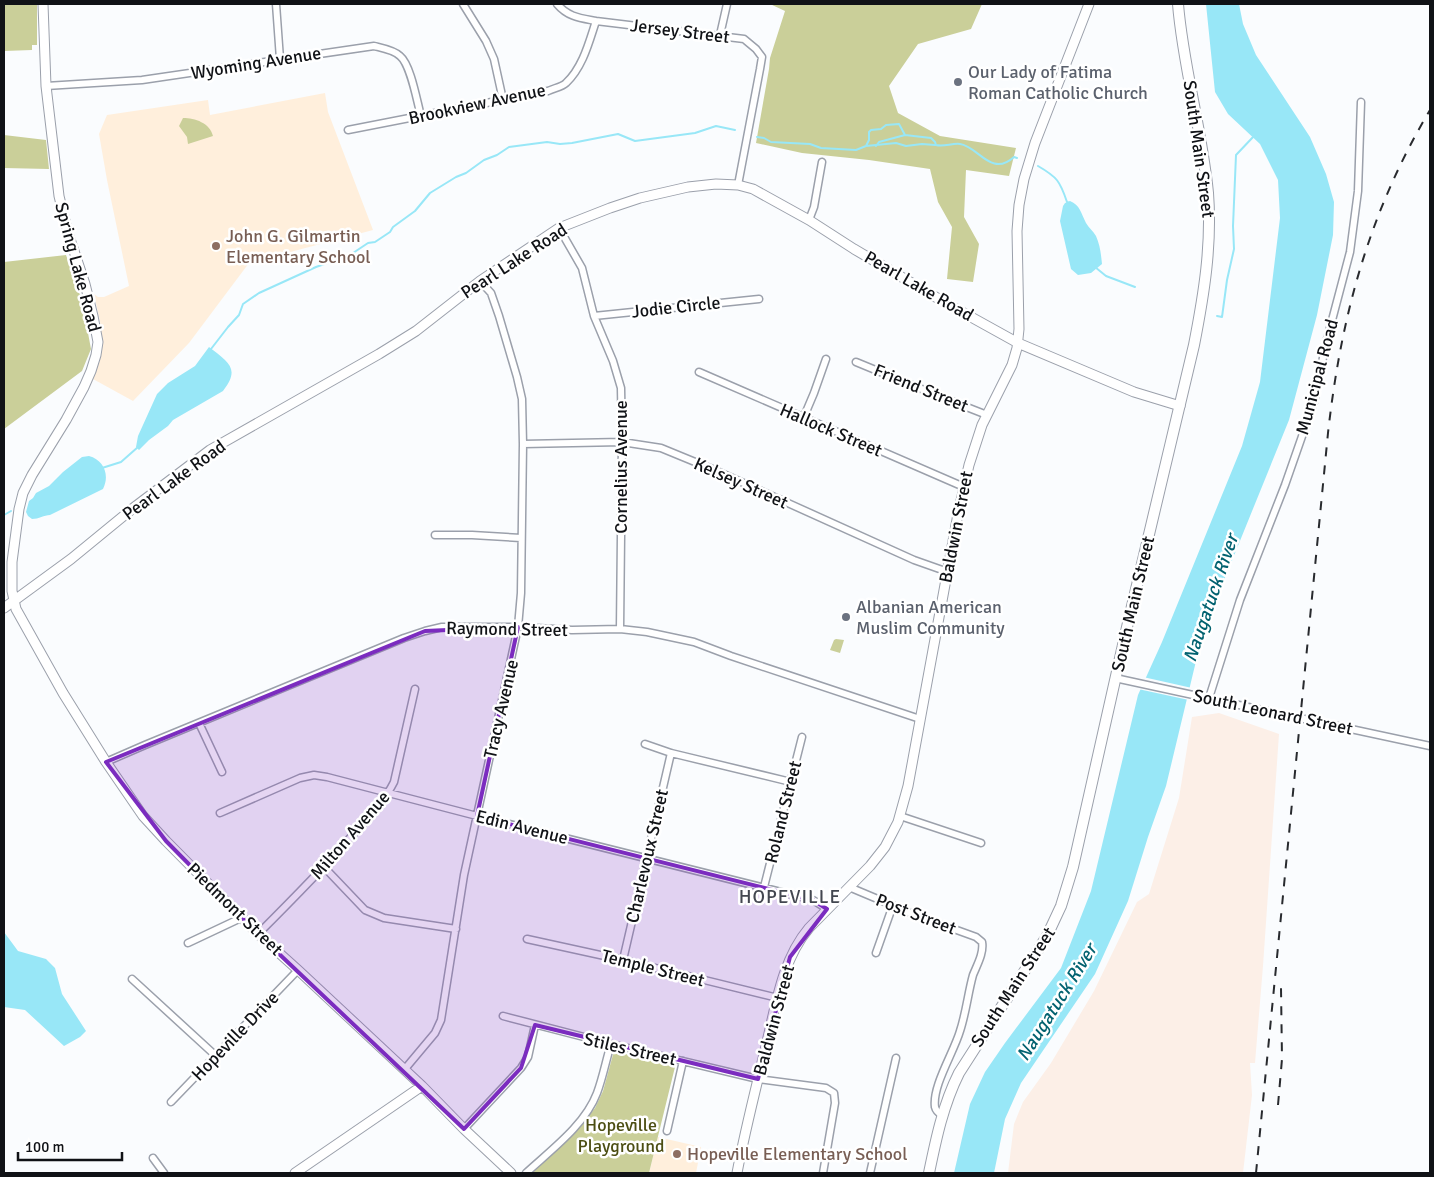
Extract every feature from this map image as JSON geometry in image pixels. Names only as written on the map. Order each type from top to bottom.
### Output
[{"type":"main road","name":"Spring Lake Road","points":[[14,602],[11,579],[12,562],[23,493],[84,387],[96,355],[98,342],[85,284],[68,233],[59,196],[46,86],[43,4]]},
{"type":"main road","name":"Baldwin Street","points":[[737,1173],[778,998],[792,953],[802,937],[882,852],[900,816],[908,786],[964,488],[974,447],[987,414],[1012,365],[1018,343],[1017,231],[1023,184],[1035,142],[1089,4]]},
{"type":"main road","name":"South Main Street","points":[[929,1173],[942,1115],[958,1073],[1043,943],[1054,924],[1061,906],[1075,861],[1115,678],[1180,406],[1202,304],[1208,259],[1208,202],[1205,167],[1178,4]]},
{"type":"main road","name":"Pearl Lake Road","points":[[4,608],[71,559],[132,509],[210,450],[416,331],[480,281],[559,228],[640,198],[688,187],[716,184],[738,185],[753,189],[809,220],[944,302],[1018,343],[1134,392],[1180,406]]},
{"type":"main road","name":"Piedmont Street","points":[[14,602],[24,624],[63,693],[106,762],[143,816],[258,934],[422,1086],[511,1173]]},
{"type":"main road","points":[[295,1173],[422,1086]]},
{"type":"street","points":[[276,4],[280,59]]},
{"type":"street","points":[[463,4],[486,41],[494,59],[503,100]]},
{"type":"street","name":"Jersey Street","points":[[558,4],[573,17],[744,39],[756,48],[762,57],[738,185]]},
{"type":"street","points":[[720,35],[727,4]]},
{"type":"street","name":"Brookview Avenue","points":[[348,130],[548,91],[565,84],[576,71],[586,52],[596,21]]},
{"type":"street","name":"Wyoming Avenue","points":[[46,86],[142,80],[374,46],[400,55],[408,68],[421,116]]},
{"type":"street","name":"Municipal Road","points":[[1209,698],[1240,600],[1285,485],[1314,402],[1326,343],[1350,252],[1358,191],[1362,102]]},
{"type":"street","points":[[809,220],[814,207],[822,162]]},
{"type":"street","name":"Cornelius Avenue","points":[[559,228],[582,268],[594,316],[622,388],[620,629]]},
{"type":"street","name":"Tracy Avenue","points":[[404,1070],[435,1033],[441,1020],[464,875],[518,627],[521,593],[522,399],[491,293],[480,281]]},
{"type":"street","name":"Jodie Circle","points":[[594,316],[759,299]]},
{"type":"street","points":[[803,419],[826,359]]},
{"type":"street","name":"Friend Street","points":[[856,362],[987,414]]},
{"type":"street","name":"Hallock Street","points":[[699,372],[964,488]]},
{"type":"street","name":"Kelsey Street","points":[[522,444],[622,442],[661,448],[906,556],[948,572]]},
{"type":"street","points":[[435,535],[521,538]]},
{"type":"street","name":"Raymond Street","points":[[106,762],[424,630],[442,627],[518,627],[572,630],[620,629],[660,635],[694,642],[730,656],[920,719]]},
{"type":"street","name":"South Leonard Street","points":[[1115,678],[1430,746]]},
{"type":"street","name":"Milton Avenue","points":[[258,934],[324,867],[378,808],[389,792],[394,782],[415,689]]},
{"type":"street","points":[[199,723],[222,772]]},
{"type":"street","name":"Roland Street","points":[[764,887],[802,737]]},
{"type":"street","points":[[645,744],[671,753],[791,782]]},
{"type":"street","name":"Charlevoux Street","points":[[623,960],[671,753]]},
{"type":"street","name":"Edin Avenue","points":[[220,813],[300,778],[314,775],[327,777],[646,859],[764,887],[813,900],[827,909]]},
{"type":"street","points":[[900,816],[981,843]]},
{"type":"street","points":[[324,867],[365,910],[384,918],[456,929]]},
{"type":"street","name":"Post Street","points":[[849,887],[976,937],[982,942],[983,949],[972,979],[960,1030],[938,1087],[935,1107],[937,1112],[942,1115]]},
{"type":"street","points":[[876,954],[893,905]]},
{"type":"street","points":[[188,943],[242,918]]},
{"type":"street","name":"Temple Street","points":[[527,939],[623,960],[778,998]]},
{"type":"street","name":"Hopeville Drive","points":[[171,1102],[298,970]]},
{"type":"street","points":[[132,980],[216,1056]]},
{"type":"street","name":"Stiles Street","points":[[503,1016],[535,1026],[758,1079],[826,1088],[834,1093],[835,1103],[823,1173]]},
{"type":"street","points":[[464,1129],[521,1068],[528,1057],[535,1026]]},
{"type":"street","points":[[526,1173],[575,1126],[586,1112],[597,1093],[611,1044]]},
{"type":"street","points":[[870,1173],[896,1058]]},
{"type":"street","points":[[667,1131],[683,1061]]},
{"type":"street","points":[[153,1158],[164,1173]]},
{"type":"highlighted area","points":[[518,627],[477,816],[813,900],[827,909],[790,957],[758,1079],[535,1025],[521,1068],[464,1129],[258,934],[166,841],[106,762],[425,631]]},
{"type":"shaded area","name":"John G. Gilmartin Elementary School","points":[[325,93],[328,112],[373,230],[249,263],[189,343],[133,401],[93,379],[100,360],[102,339],[94,294],[98,297],[104,297],[129,286],[99,134],[107,115],[208,100],[210,115]]},
{"type":"shaded area","points":[[1219,713],[1279,734],[1263,966],[1255,1063],[1250,1063],[1252,1095],[1243,1173],[1008,1173],[1014,1124],[1023,1102],[1051,1063],[1094,991],[1137,902],[1149,894],[1179,798],[1192,717]]},
{"type":"shaded area","name":"Hopeville Elementary School","points":[[658,1137],[701,1147],[696,1173],[649,1173]]},
{"type":"green space","points":[[4,4],[37,4],[37,45],[32,45],[32,50],[4,51]]},
{"type":"green space","points":[[770,4],[982,4],[971,29],[918,44],[889,86],[898,113],[940,136],[1016,148],[1009,176],[966,170],[964,217],[979,244],[973,282],[947,279],[952,227],[938,202],[930,169],[802,153],[756,143],[770,58],[785,11]]},
{"type":"green space","points":[[183,118],[201,122],[209,128],[213,136],[188,144],[187,137],[179,126]]},
{"type":"green space","points":[[4,135],[46,140],[49,169],[4,168]]},
{"type":"green space","points":[[66,255],[82,301],[91,349],[82,371],[4,429],[4,262]]},
{"type":"green space","points":[[836,639],[844,640],[840,653],[830,650]]},
{"type":"green space","name":"Hopeville Playground","points":[[614,1051],[675,1067],[649,1173],[532,1173],[579,1128],[595,1108],[603,1091]]},
{"type":"water","name":"Naugatuck River","points":[[1206,4],[1239,4],[1243,24],[1256,55],[1310,137],[1326,174],[1334,202],[1333,235],[1317,315],[1289,420],[1216,600],[1197,657],[1166,786],[1128,901],[1095,974],[1021,1083],[1005,1119],[994,1173],[954,1173],[970,1104],[985,1072],[1061,968],[1091,891],[1138,695],[1162,642],[1242,446],[1260,382],[1280,218],[1278,180],[1260,144],[1228,114],[1215,92]]},
{"type":"water","points":[[1070,201],[1078,207],[1086,223],[1096,236],[1101,253],[1102,264],[1091,273],[1078,275],[1071,269],[1060,221],[1063,206]]},
{"type":"water","points":[[209,347],[227,361],[230,366],[231,377],[223,391],[173,420],[139,450],[136,447],[138,436],[157,394],[168,383],[195,366]]},
{"type":"water","points":[[89,456],[102,465],[106,473],[103,489],[50,515],[32,519],[28,516],[26,512],[29,501],[36,493],[49,486],[82,457]]},
{"type":"water","points":[[4,932],[18,951],[46,959],[55,968],[62,994],[86,1031],[80,1037],[64,1046],[25,1010],[4,1007]]},
{"type":"pier","points":[[1143,677],[1192,688],[1189,700],[1138,689]]},
{"type":"waterway","points":[[757,137],[771,142],[810,144],[821,148],[856,150],[866,146],[871,130],[881,129],[886,125],[899,124],[905,135],[931,138],[936,145],[960,144],[967,146],[992,163],[1006,163],[1014,157],[1017,158]]},
{"type":"waterway","points":[[211,349],[239,315],[243,304],[259,293],[316,267],[350,255],[368,243],[375,242],[415,211],[430,193],[509,147],[547,142],[572,143],[618,134],[635,141],[695,133],[716,126],[735,130]]},
{"type":"waterway","points":[[876,146],[879,142],[905,135]]},
{"type":"waterway","points":[[1217,316],[1222,317],[1227,280],[1234,249],[1236,155],[1254,136]]},
{"type":"waterway","points":[[866,146],[896,143],[906,146],[935,145]]},
{"type":"waterway","points":[[1038,166],[1057,180],[1069,203]]},
{"type":"waterway","points":[[1095,267],[1106,276],[1135,287]]},
{"type":"waterway","points":[[102,468],[121,462],[138,447]]},
{"type":"waterway","points":[[4,515],[11,511]]},
{"type":"railway","points":[[1256,1173],[1328,433],[1334,390],[1350,306],[1374,226],[1390,187],[1430,110]]},
{"type":"railway","points":[[1278,1105],[1282,1059],[1281,988]]},
{"type":"place","name":"Our Lady of Fatima Roman Catholic Church","points":[[958,82]]},
{"type":"place","name":"John G. Gilmartin Elementary School","points":[[216,246]]},
{"type":"place","name":"Albanian American Muslim Community","points":[[846,617]]},
{"type":"place","name":"Hopeville Elementary School","points":[[677,1154]]},
{"type":"district","name":"HOPEVILLE","points":[[790,896]]}]
